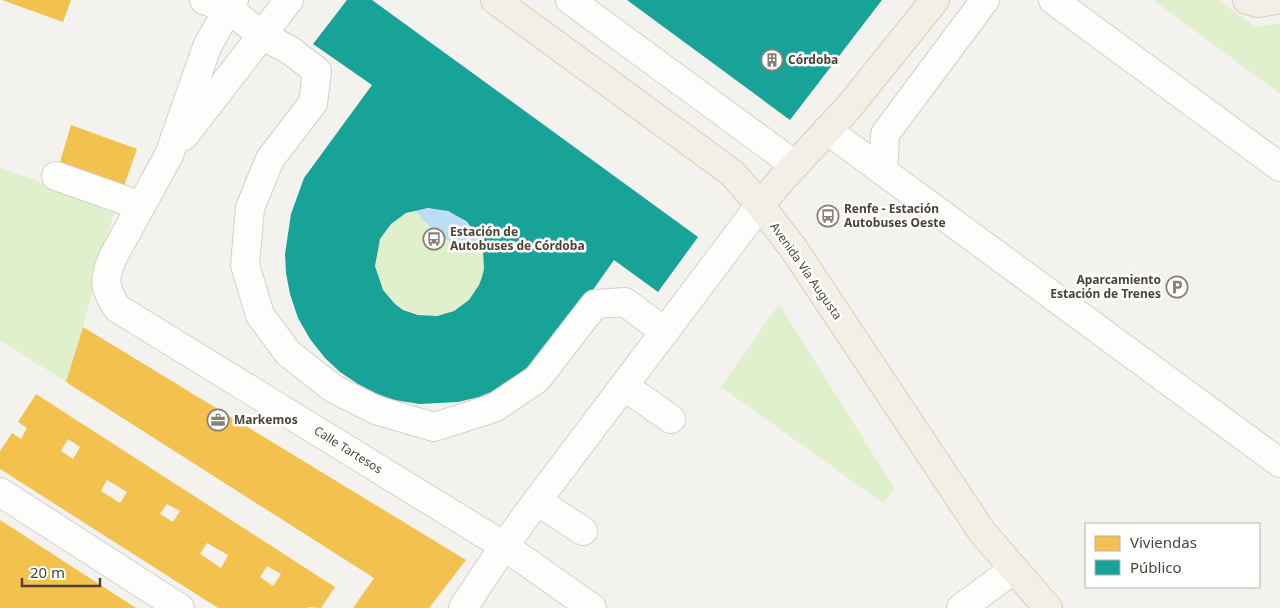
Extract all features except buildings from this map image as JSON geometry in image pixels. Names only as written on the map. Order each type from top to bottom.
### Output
[{"type":"main road","name":"Avenida Vía Augusta","points":[[495,0],[732,173],[760,205],[793,248],[977,525],[1048,608]]},
{"type":"main road","points":[[760,205],[848,108],[934,0]]},
{"type":"main road","points":[[1247,0],[1258,3],[1277,0]]},
{"type":"street","points":[[169,155],[289,0]]},
{"type":"street","points":[[570,0],[795,165]]},
{"type":"street","points":[[883,171],[884,134],[985,0]]},
{"type":"street","points":[[1053,0],[1280,167]]},
{"type":"street","points":[[56,176],[142,206],[169,155],[222,3],[262,34],[291,51],[317,71],[313,103],[270,159],[250,208],[246,265],[260,314],[288,353],[334,389],[376,410],[434,427],[494,408],[537,379],[595,304],[624,302],[665,332]]},
{"type":"street","points":[[827,130],[1280,463]]},
{"type":"street","points":[[463,608],[504,546],[760,205]]},
{"type":"street","name":"Calle Tartesos","points":[[142,206],[107,271],[107,292],[116,308],[504,546],[592,608]]},
{"type":"street","points":[[624,386],[671,420]]},
{"type":"street","points":[[0,492],[180,608]]},
{"type":"street","points":[[538,501],[583,531]]},
{"type":"street","points":[[960,608],[1014,569]]},
{"type":"green space","points":[[1153,0],[1218,0],[1256,27],[1280,23],[1280,94]]},
{"type":"green space","points":[[0,168],[115,208],[66,382],[0,340]]},
{"type":"green space","points":[[415,210],[436,232],[454,244],[463,248],[483,251],[484,270],[475,294],[458,309],[439,315],[418,314],[398,306],[383,291],[376,271],[380,240],[392,224]]},
{"type":"green space","points":[[779,304],[895,489],[883,503],[721,387]]},
{"type":"water","points":[[435,208],[460,217],[466,222],[476,234],[483,251],[463,248],[454,244],[436,232],[415,210]]},
{"type":"place","name":"Córdoba","points":[[772,60]]},
{"type":"place","name":"Renfe - Estación Autobuses Oeste","points":[[828,216]]},
{"type":"place","name":"Estación de Autobuses de Córdoba","points":[[434,239]]},
{"type":"place","name":"Aparcamiento Estación de Trenes","points":[[1177,287]]},
{"type":"place","name":"Markemos","points":[[218,420]]}]
